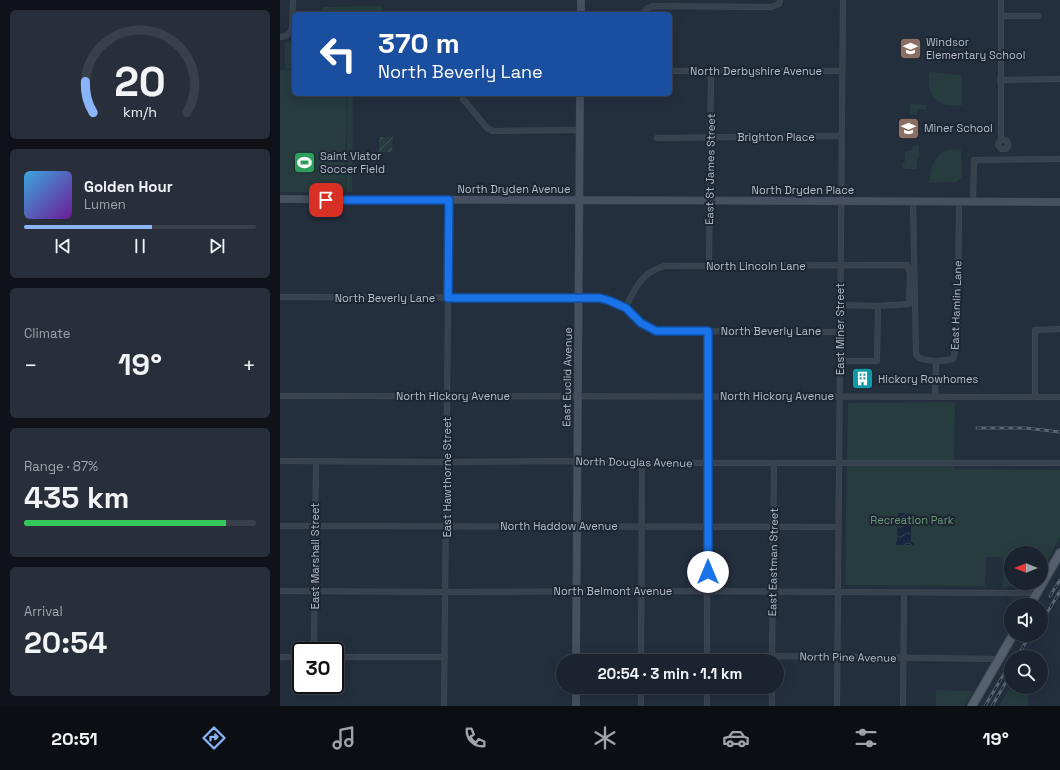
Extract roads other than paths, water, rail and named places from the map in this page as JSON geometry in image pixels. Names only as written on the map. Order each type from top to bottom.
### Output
[{"type":"main road","points":[[1034,598],[1060,553]]},
{"type":"main road","points":[[972,706],[1009,642]]},
{"type":"street","points":[[293,0],[293,12]]},
{"type":"street","points":[[581,0],[581,12]]},
{"type":"street","name":"East Miner Street","points":[[837,706],[842,0]]},
{"type":"street","points":[[1001,140],[1000,80],[1002,0]]},
{"type":"street","points":[[645,11],[653,6],[771,7],[779,2]]},
{"type":"street","points":[[1001,16],[1038,16]]},
{"type":"street","points":[[280,37],[290,34],[292,27]]},
{"type":"street","name":"North Derbyshire Avenue","points":[[672,71],[842,71]]},
{"type":"street","name":"East St James Street","points":[[709,266],[711,71]]},
{"type":"street","points":[[1000,80],[1060,79]]},
{"type":"street","name":"East Euclid Avenue","points":[[576,654],[580,96]]},
{"type":"street","points":[[463,99],[487,128],[493,131],[580,130]]},
{"type":"street","name":"Brighton Place","points":[[657,138],[841,136]]},
{"type":"street","points":[[973,202],[974,160],[1060,159]]},
{"type":"street","name":"North Dryden Avenue","points":[[280,200],[580,200]]},
{"type":"street","name":"East Hawthorne Street","points":[[444,706],[449,200]]},
{"type":"street","name":"North Dryden Place","points":[[580,200],[709,202],[1060,202]]},
{"type":"street","name":"East Hamlin Lane","points":[[913,201],[916,355],[921,360],[953,359],[955,354],[958,322],[959,202]]},
{"type":"street","name":"North Lincoln Lane","points":[[626,308],[642,279],[647,274],[658,268],[672,266],[907,265],[910,274],[909,304],[879,306]]},
{"type":"street","name":"North Beverly Lane","points":[[280,297],[600,298],[626,308],[641,323],[656,331],[840,332]]},
{"type":"street","points":[[840,305],[879,306],[877,361],[840,361]]},
{"type":"street","points":[[1035,396],[1035,330],[1060,329]]},
{"type":"street","points":[[707,654],[708,331]]},
{"type":"street","points":[[935,396],[936,360]]},
{"type":"street","name":"North Hickory Avenue","points":[[280,396],[1060,397]]},
{"type":"street","name":"North Douglas Avenue","points":[[280,461],[1060,463]]},
{"type":"street","name":"East Marshall Street","points":[[314,642],[316,461]]},
{"type":"street","name":"East Eastman Street","points":[[772,654],[774,462]]},
{"type":"street","points":[[641,654],[642,463]]},
{"type":"street","name":"North Haddow Avenue","points":[[280,526],[838,527]]},
{"type":"street","name":"North Belmont Avenue","points":[[280,591],[1037,592]]},
{"type":"street","points":[[903,706],[904,592]]},
{"type":"street","points":[[280,657],[292,657]]},
{"type":"street","points":[[344,657],[445,657]]},
{"type":"street","name":"North Pine Avenue","points":[[784,659],[837,657],[1000,659]]},
{"type":"street","points":[[576,694],[576,706]]},
{"type":"street","points":[[641,694],[641,706]]},
{"type":"street","points":[[707,694],[707,706]]},
{"type":"street","points":[[772,694],[772,706]]},
{"type":"water","points":[[898,513],[911,513],[911,542],[914,542],[914,545],[896,545]]},
{"type":"railway","points":[[977,428],[1026,428],[1060,432]]},
{"type":"railway","points":[[1050,596],[1060,580]]},
{"type":"railway","points":[[1048,611],[1060,591]]},
{"type":"railway","points":[[1021,650],[1026,642]]},
{"type":"railway","points":[[985,706],[1004,674]]},
{"type":"railway","points":[[992,706],[1004,685]]},
{"type":"place","name":"Windsor Elementary School","points":[[910,48]]},
{"type":"place","name":"Miner School","points":[[909,128]]},
{"type":"place","name":"Saint Viator Soccer Field","points":[[304,162]]},
{"type":"place","name":"Hickory Rowhomes","points":[[862,379]]},
{"type":"park label","name":"Recreation Park","points":[[912,520]]}]
